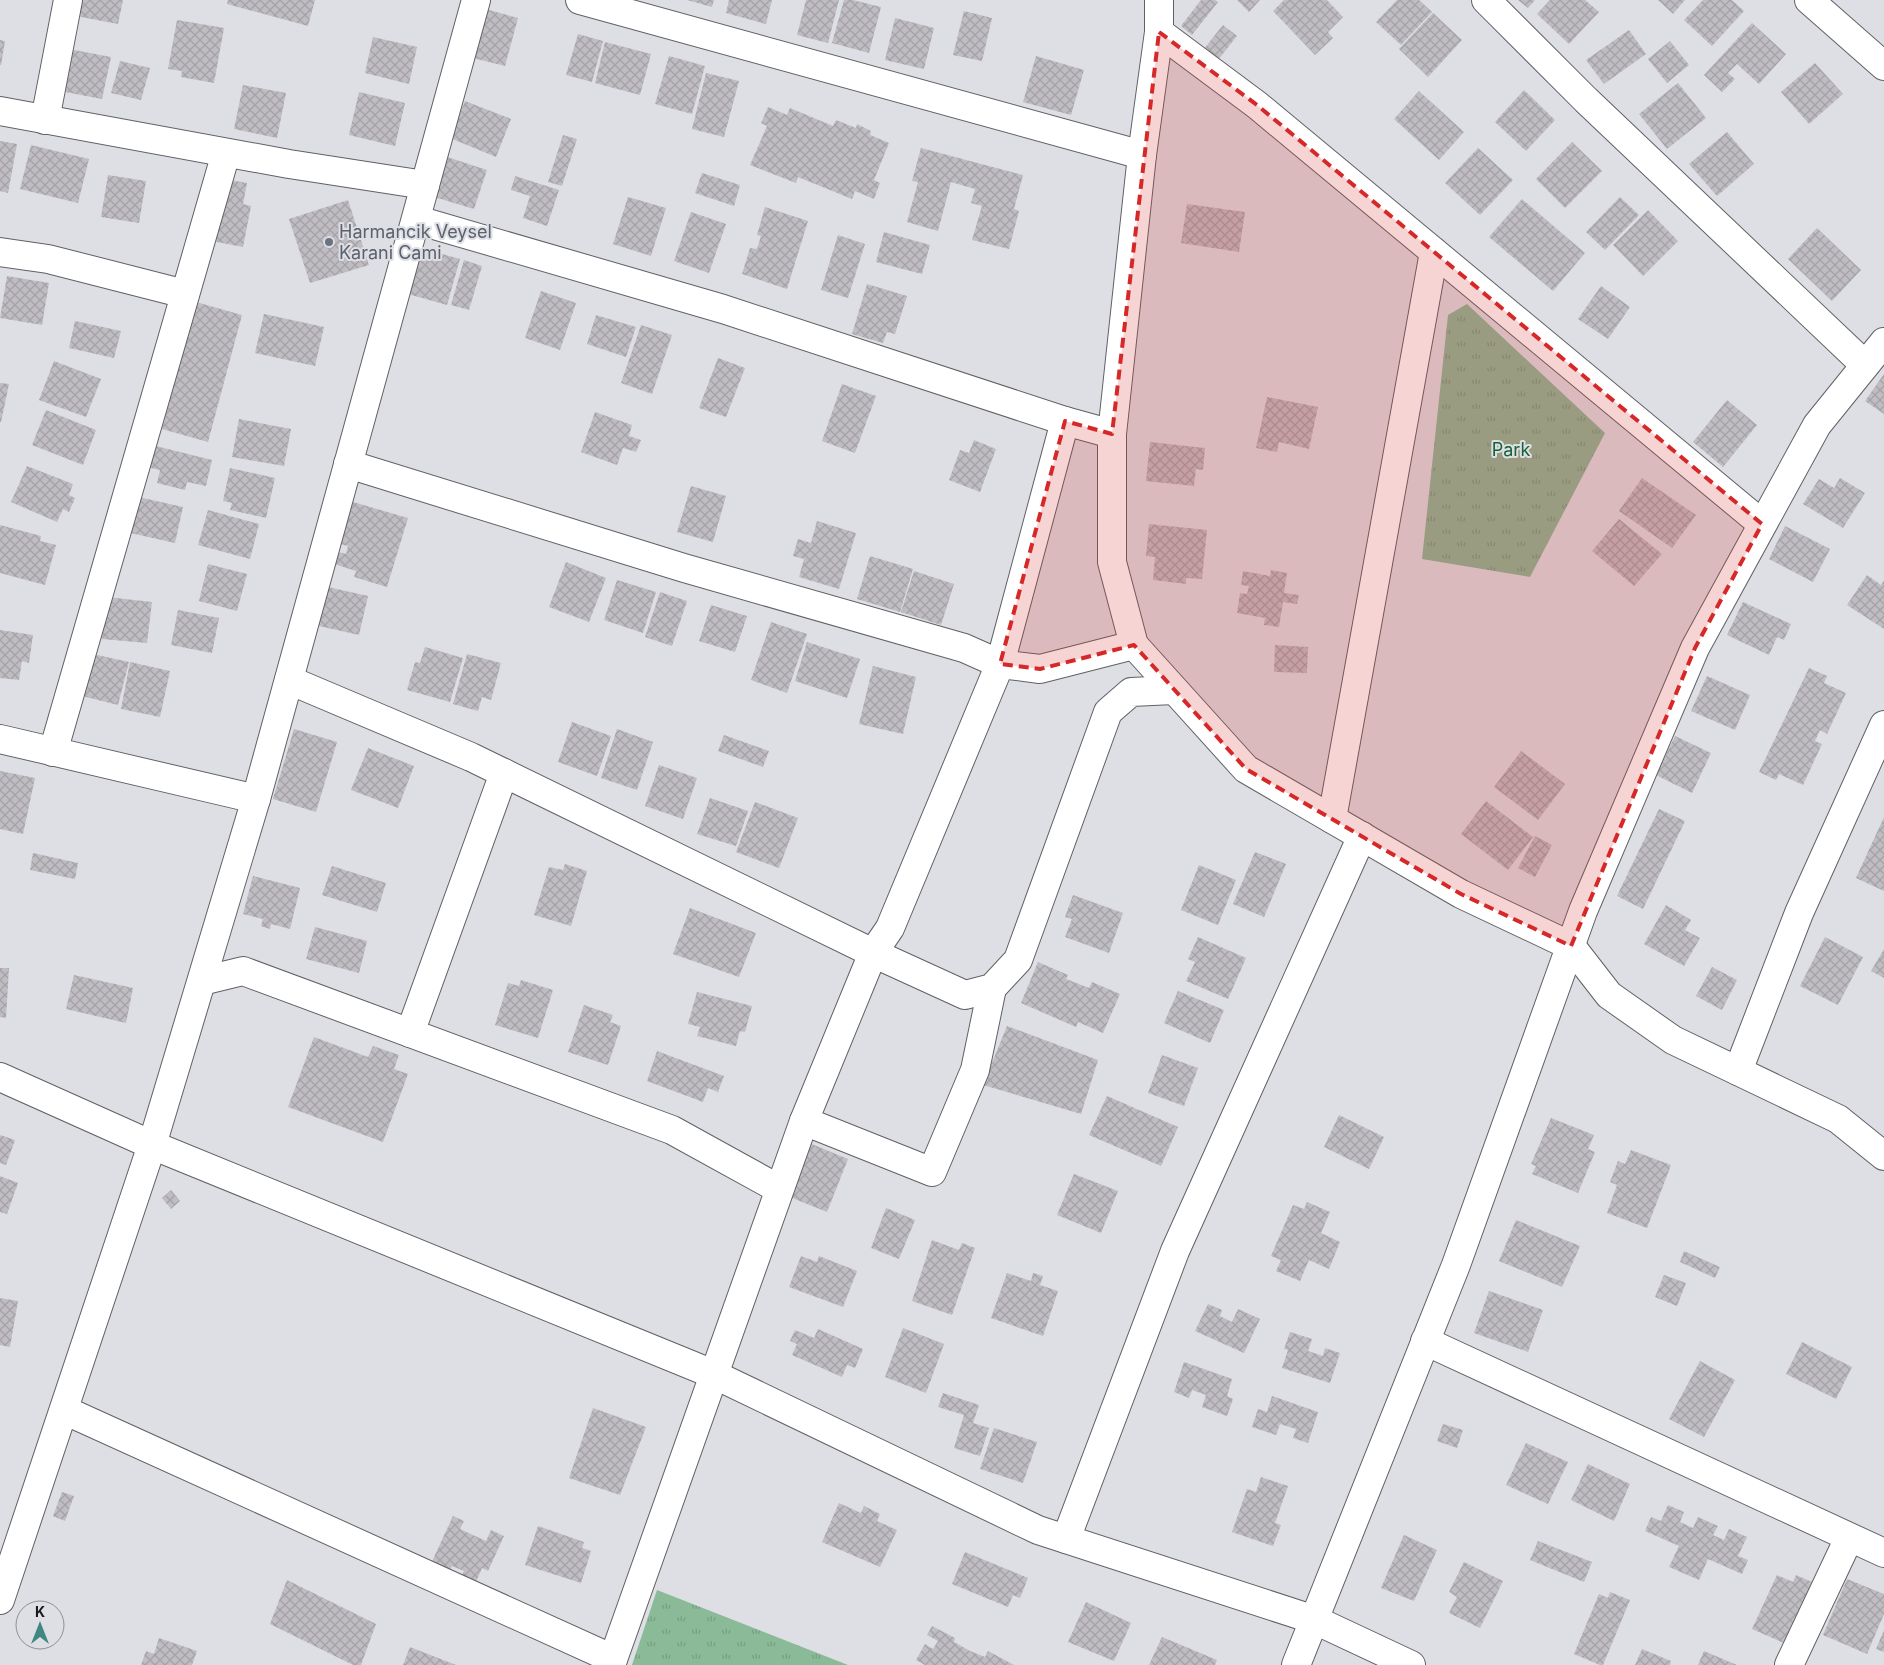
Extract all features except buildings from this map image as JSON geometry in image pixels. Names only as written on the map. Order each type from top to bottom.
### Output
[{"type":"street","points":[[45,120],[68,0]]},
{"type":"street","points":[[0,1600],[152,1145],[202,981],[256,799],[417,220],[476,0]]},
{"type":"street","points":[[580,0],[662,11],[1142,155]]},
{"type":"street","points":[[1159,0],[1159,32],[1142,155],[1112,434],[1112,562],[1134,645],[1246,768],[1461,894],[1571,946],[1609,995],[1673,1040],[1838,1119],[1884,1156]]},
{"type":"street","points":[[1486,0],[1586,100],[1865,365]]},
{"type":"street","points":[[1809,0],[1884,66]]},
{"type":"street","points":[[1159,32],[1257,105],[1762,524]]},
{"type":"street","points":[[0,112],[226,153],[425,185]]},
{"type":"street","points":[[53,752],[226,153]]},
{"type":"street","points":[[417,220],[722,309],[1065,421],[1112,434]]},
{"type":"street","points":[[0,252],[48,259],[186,294]]},
{"type":"street","points":[[1332,819],[1434,252]]},
{"type":"street","points":[[1296,1665],[1456,1264],[1583,911],[1695,648],[1816,424],[1884,342]]},
{"type":"street","points":[[64,1410],[612,1662],[804,1121],[873,953],[890,928],[1000,664],[1065,421]]},
{"type":"street","points":[[348,464],[684,568],[964,648],[1000,664],[1040,669],[1134,645]]},
{"type":"street","points":[[289,680],[471,757],[873,953],[965,995],[992,988]]},
{"type":"street","points":[[804,1121],[932,1172],[975,1070],[992,988],[1018,960],[1108,712],[1131,692],[1174,690]]},
{"type":"street","points":[[1738,1071],[1799,913],[1884,725]]},
{"type":"street","points":[[0,739],[256,799]]},
{"type":"street","points":[[410,1033],[504,773]]},
{"type":"street","points":[[1066,1539],[1175,1251],[1362,836]]},
{"type":"street","points":[[202,981],[243,970],[672,1130],[779,1188]]},
{"type":"street","points":[[0,1077],[152,1145],[713,1374],[1038,1530],[1315,1620],[1410,1665]]},
{"type":"street","points":[[1425,1341],[1849,1538],[1884,1552]]},
{"type":"street","points":[[1789,1665],[1849,1538]]},
{"type":"highlighted area","points":[[1159,32],[1257,105],[1762,524],[1695,648],[1571,946],[1461,894],[1246,769],[1134,645],[1040,669],[1000,664],[1065,421],[1112,434]]},
{"type":"green space","name":"Park","points":[[1467,304],[1605,433],[1530,577],[1422,559],[1448,315]]},
{"type":"green space","points":[[657,1590],[848,1665],[632,1665]]},
{"type":"place","name":"Harmancik Veysel Karani Cami","points":[[329,242]]}]
